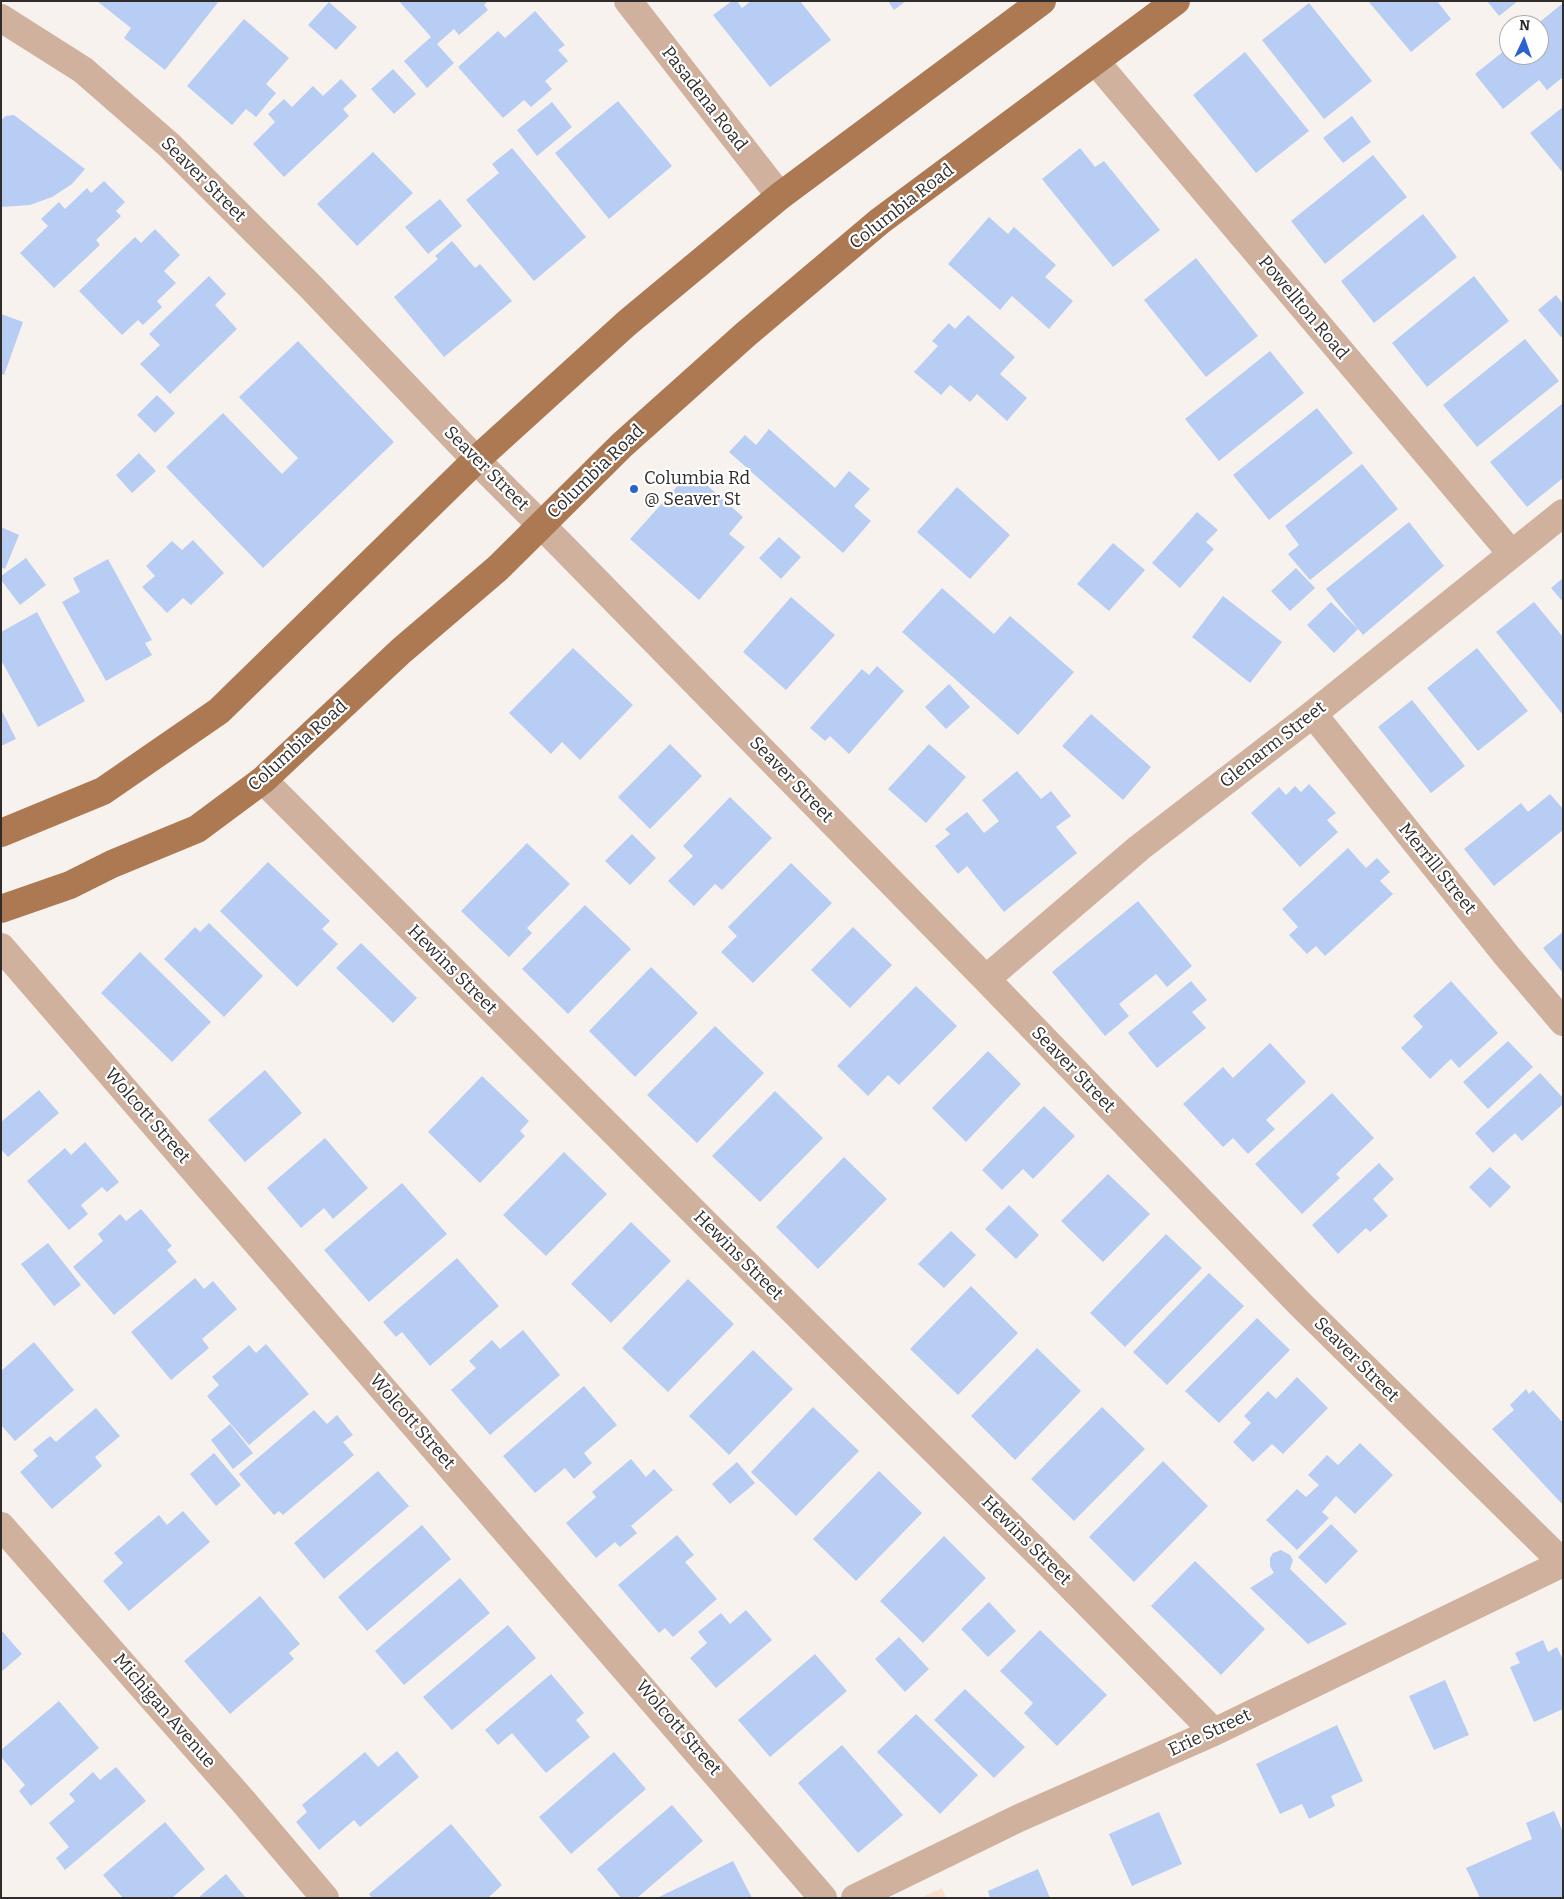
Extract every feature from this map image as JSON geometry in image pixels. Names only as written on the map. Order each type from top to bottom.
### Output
[{"type":"main road","points":[[1,833],[103,791],[220,712],[476,460],[627,324],[780,196],[1042,1]]},
{"type":"main road","name":"Columbia Road","points":[[1,909],[70,885],[112,864],[197,828],[263,780],[401,651],[498,568],[622,445],[753,328],[880,221],[1176,1]]},
{"type":"street","name":"Pasadena Road","points":[[628,1],[780,196]]},
{"type":"street","name":"Seaver Street","points":[[6,18],[83,70],[169,145],[311,287],[476,460],[542,525],[986,979],[1301,1305],[1563,1563]]},
{"type":"street","name":"Powellton Road","points":[[1096,62],[1511,553]]},
{"type":"street","name":"Glenarm Street","points":[[986,979],[1139,848],[1313,714],[1563,513]]},
{"type":"street","name":"Merrill Street","points":[[1313,714],[1507,956],[1563,1022]]},
{"type":"street","name":"Hewins Street","points":[[263,780],[659,1178],[1048,1563],[1214,1732]]},
{"type":"street","name":"Wolcott Street","points":[[1,947],[823,1898]]},
{"type":"street","name":"Michigan Avenue","points":[[1,1526],[235,1792],[325,1898]]},
{"type":"street","name":"Erie Street","points":[[855,1898],[1019,1818],[1214,1732],[1563,1563]]},
{"type":"shaded area","points":[[942,1888],[946,1898],[921,1898]]},
{"type":"building","points":[[97,1],[219,1],[165,70],[124,38],[131,28]]},
{"type":"building","points":[[399,1],[488,1],[484,5],[488,10],[459,35],[454,29],[437,44],[454,63],[427,88],[404,61],[431,37]]},
{"type":"building","points":[[732,1],[737,1],[742,8],[751,1],[800,1],[831,40],[770,87],[713,15]]},
{"type":"building","points":[[888,1],[906,1],[894,10]]},
{"type":"building","points":[[1368,1],[1437,1],[1451,19],[1411,52]]},
{"type":"building","points":[[1487,1],[1518,1],[1499,15]]},
{"type":"building","points":[[329,2],[357,27],[336,50],[308,25]]},
{"type":"building","points":[[1309,3],[1372,81],[1324,119],[1262,40]]},
{"type":"building","points":[[1563,3],[1563,77],[1547,90],[1539,80],[1503,109],[1475,74],[1499,55],[1499,65],[1549,65],[1548,15]]},
{"type":"building","points":[[535,11],[565,45],[558,50],[568,61],[545,81],[552,89],[531,107],[524,100],[503,118],[458,67],[498,31],[505,38]]},
{"type":"building","points":[[244,19],[289,58],[266,84],[276,93],[256,117],[246,109],[232,125],[187,86]]},
{"type":"building","points":[[1245,52],[1309,131],[1256,173],[1193,95]]},
{"type":"building","points":[[393,69],[416,94],[394,114],[371,89]]},
{"type":"building","points":[[341,79],[357,96],[343,109],[349,116],[284,177],[253,144],[275,122],[268,114],[284,99],[292,107],[313,86],[323,96]]},
{"type":"building","points":[[618,101],[672,166],[609,219],[555,153]]},
{"type":"building","points":[[552,102],[572,127],[537,156],[517,130]]},
{"type":"building","points":[[1563,107],[1563,173],[1530,133]]},
{"type":"building","points":[[14,115],[85,169],[72,184],[52,197],[30,205],[1,207],[1,120],[6,116]]},
{"type":"building","points":[[1352,116],[1371,142],[1343,163],[1323,138]]},
{"type":"building","points":[[512,148],[586,237],[534,281],[466,200],[499,173],[492,164]]},
{"type":"building","points":[[1080,148],[1095,167],[1104,161],[1160,230],[1113,267],[1042,179]]},
{"type":"building","points":[[373,152],[413,193],[357,246],[317,204]]},
{"type":"building","points":[[1373,155],[1407,197],[1325,264],[1291,221]]},
{"type":"building","points":[[104,181],[125,202],[116,211],[121,216],[96,240],[100,245],[54,288],[20,253],[48,226],[41,219],[59,202],[65,209],[87,188],[91,193]]},
{"type":"building","points":[[440,199],[462,226],[428,254],[405,227]]},
{"type":"building","points":[[1423,214],[1457,257],[1374,323],[1341,281]]},
{"type":"building","points":[[989,217],[1008,234],[1014,227],[1056,265],[1045,277],[1073,301],[1049,329],[1012,296],[1000,310],[948,264]]},
{"type":"building","points":[[155,229],[180,255],[164,271],[176,283],[157,301],[162,307],[143,325],[138,320],[122,335],[79,291],[135,237],[141,243]]},
{"type":"building","points":[[452,241],[475,268],[480,264],[512,301],[444,357],[394,297],[438,259],[435,256]]},
{"type":"building","points":[[1196,258],[1258,336],[1206,377],[1144,300]]},
{"type":"building","points":[[209,276],[226,294],[215,305],[237,329],[170,394],[140,364],[160,345],[149,334]]},
{"type":"building","points":[[1474,276],[1509,321],[1427,387],[1392,343]]},
{"type":"building","points":[[1556,295],[1563,304],[1563,336],[1561,337],[1538,310]]},
{"type":"building","points":[[1,314],[23,322],[4,375],[1,374]]},
{"type":"building","points":[[968,315],[1015,357],[1000,374],[1027,398],[1007,421],[977,394],[970,402],[950,385],[941,395],[914,372],[938,346],[932,341],[949,323],[955,329]]},
{"type":"building","points":[[1525,339],[1559,381],[1477,447],[1443,405]]},
{"type":"building","points":[[298,341],[394,442],[263,568],[166,467],[223,413],[282,474],[298,458],[239,397]]},
{"type":"building","points":[[1270,351],[1304,393],[1219,461],[1185,419]]},
{"type":"building","points":[[157,395],[175,413],[155,433],[137,415]]},
{"type":"building","points":[[1563,403],[1563,478],[1527,507],[1490,462]]},
{"type":"building","points":[[1317,408],[1353,453],[1269,520],[1233,475]]},
{"type":"building","points":[[769,429],[835,488],[849,471],[870,489],[854,506],[871,521],[843,553],[729,452],[745,435],[756,445]]},
{"type":"building","points":[[139,453],[156,471],[132,493],[116,475]]},
{"type":"building","points":[[1362,464],[1398,509],[1310,580],[1288,554],[1299,545],[1285,526]]},
{"type":"building","points":[[691,471],[743,517],[729,534],[745,547],[699,600],[630,539]]},
{"type":"building","points":[[957,487],[1010,535],[970,579],[917,532]]},
{"type":"building","points":[[1197,512],[1218,530],[1206,542],[1214,549],[1180,588],[1152,563]]},
{"type":"building","points":[[1409,522],[1444,566],[1363,635],[1326,589]]},
{"type":"building","points":[[1,527],[19,535],[5,569],[1,567]]},
{"type":"building","points":[[779,537],[801,557],[781,579],[759,558]]},
{"type":"building","points":[[193,540],[224,573],[191,605],[183,598],[167,613],[142,587],[155,576],[146,566],[172,541],[182,550]]},
{"type":"building","points":[[1113,543],[1145,570],[1109,611],[1077,584]]},
{"type":"building","points":[[26,558],[46,585],[20,605],[1,580],[1,576]]},
{"type":"building","points":[[108,559],[152,640],[145,643],[152,655],[106,681],[62,602],[80,592],[73,578]]},
{"type":"building","points":[[1296,568],[1315,588],[1290,611],[1271,591]]},
{"type":"building","points":[[1563,578],[1563,602],[1551,588]]},
{"type":"building","points":[[942,588],[994,634],[1010,616],[1074,672],[1018,735],[902,632]]},
{"type":"building","points":[[1223,596],[1282,642],[1250,683],[1192,637]]},
{"type":"building","points":[[791,597],[835,635],[786,690],[743,652]]},
{"type":"building","points":[[1331,602],[1358,629],[1334,653],[1307,625]]},
{"type":"building","points":[[1534,602],[1563,637],[1563,715],[1496,632]]},
{"type":"building","points":[[37,612],[85,701],[38,727],[1,660],[1,632]]},
{"type":"building","points":[[573,648],[633,705],[580,760],[562,742],[551,754],[509,713]]},
{"type":"building","points":[[1477,648],[1528,711],[1478,751],[1427,688]]},
{"type":"building","points":[[877,666],[904,691],[849,754],[830,736],[825,741],[810,728],[862,669],[869,675]]},
{"type":"building","points":[[949,684],[970,707],[946,729],[925,707]]},
{"type":"building","points":[[1412,700],[1465,766],[1431,793],[1378,727]]},
{"type":"building","points":[[1,709],[16,739],[1,746]]},
{"type":"building","points":[[1091,714],[1151,767],[1123,800],[1062,746]]},
{"type":"building","points":[[670,744],[702,776],[650,829],[618,797]]},
{"type":"building","points":[[929,744],[966,777],[926,823],[888,789]]},
{"type":"building","points":[[1017,771],[1041,799],[1051,791],[1071,816],[1056,827],[1077,853],[1004,912],[967,866],[958,874],[935,846],[950,834],[945,829],[967,812],[984,833],[999,821],[982,800]]},
{"type":"building","points":[[1309,784],[1336,813],[1327,820],[1338,832],[1300,867],[1251,813],[1279,787],[1286,795],[1295,786],[1301,792]]},
{"type":"building","points":[[1550,794],[1563,809],[1563,830],[1494,886],[1464,849],[1521,803],[1528,812]]},
{"type":"building","points":[[730,797],[772,838],[722,890],[715,884],[694,906],[668,881],[693,856],[683,846]]},
{"type":"building","points":[[632,834],[656,858],[630,885],[605,861]]},
{"type":"building","points":[[527,843],[570,884],[527,928],[532,933],[509,957],[461,911]]},
{"type":"building","points":[[1348,848],[1366,868],[1377,858],[1390,872],[1380,881],[1393,894],[1325,956],[1316,946],[1307,954],[1289,935],[1298,927],[1282,909]]},
{"type":"building","points":[[268,862],[330,921],[322,929],[338,944],[297,987],[220,911]]},
{"type":"building","points":[[791,863],[832,903],[753,983],[721,952],[737,936],[728,927]]},
{"type":"building","points":[[1138,901],[1192,966],[1167,987],[1156,974],[1119,1004],[1129,1016],[1105,1036],[1052,972]]},
{"type":"building","points":[[585,905],[631,949],[568,1014],[522,969]]},
{"type":"building","points":[[209,923],[263,976],[224,1017],[164,959],[195,927],[200,932]]},
{"type":"building","points":[[853,927],[892,965],[850,1008],[811,970]]},
{"type":"building","points":[[1563,932],[1563,973],[1543,948]]},
{"type":"building","points":[[361,943],[417,998],[393,1023],[336,968]]},
{"type":"building","points":[[140,952],[211,1022],[172,1062],[101,993]]},
{"type":"building","points":[[651,967],[698,1013],[635,1077],[589,1031]]},
{"type":"building","points":[[1191,981],[1207,1000],[1192,1012],[1206,1028],[1157,1068],[1128,1033]]},
{"type":"building","points":[[1451,981],[1498,1033],[1459,1068],[1451,1059],[1430,1079],[1401,1048],[1423,1027],[1413,1016]]},
{"type":"building","points":[[916,986],[957,1026],[899,1085],[888,1075],[868,1096],[837,1066]]},
{"type":"building","points":[[715,1026],[764,1073],[697,1143],[647,1095]]},
{"type":"building","points":[[1508,1041],[1533,1067],[1488,1109],[1463,1082]]},
{"type":"building","points":[[1270,1043],[1306,1082],[1266,1120],[1275,1129],[1248,1154],[1233,1138],[1223,1147],[1183,1104],[1223,1067],[1233,1078]]},
{"type":"building","points":[[988,1051],[1021,1084],[966,1142],[932,1108]]},
{"type":"building","points":[[265,1070],[302,1113],[245,1162],[208,1120]]},
{"type":"building","points":[[1540,1073],[1563,1098],[1563,1104],[1522,1141],[1515,1133],[1493,1153],[1475,1133]]},
{"type":"building","points":[[482,1076],[529,1121],[520,1131],[525,1136],[480,1183],[428,1132]]},
{"type":"building","points":[[39,1090],[59,1113],[8,1157],[1,1149],[1,1122]]},
{"type":"building","points":[[775,1091],[823,1138],[760,1202],[712,1156]]},
{"type":"building","points":[[1332,1093],[1374,1138],[1336,1174],[1340,1178],[1302,1214],[1255,1164]]},
{"type":"building","points":[[1044,1106],[1075,1136],[1033,1179],[1023,1169],[1002,1190],[982,1170]]},
{"type":"building","points":[[325,1138],[368,1188],[333,1219],[324,1208],[301,1228],[267,1188]]},
{"type":"building","points":[[85,1142],[119,1182],[107,1192],[102,1187],[81,1205],[88,1214],[69,1230],[27,1181],[65,1148],[71,1155]]},
{"type":"building","points":[[564,1152],[607,1194],[546,1256],[503,1215]]},
{"type":"building","points":[[844,1157],[887,1199],[818,1269],[776,1227]]},
{"type":"building","points":[[1379,1163],[1394,1179],[1373,1199],[1388,1216],[1370,1232],[1366,1228],[1338,1254],[1312,1225]]},
{"type":"building","points":[[1490,1167],[1511,1187],[1490,1208],[1469,1187]]},
{"type":"building","points":[[1108,1174],[1150,1214],[1103,1262],[1061,1221]]},
{"type":"building","points":[[402,1183],[447,1234],[369,1302],[324,1250]]},
{"type":"building","points":[[1009,1205],[1039,1235],[1016,1259],[985,1229]]},
{"type":"building","points":[[141,1209],[172,1246],[167,1250],[177,1262],[114,1315],[73,1267],[103,1241],[98,1234],[120,1214],[126,1221]]},
{"type":"building","points":[[631,1222],[671,1261],[611,1323],[571,1284]]},
{"type":"building","points":[[951,1231],[976,1255],[944,1288],[918,1264]]},
{"type":"building","points":[[1166,1234],[1202,1268],[1125,1347],[1090,1313]]},
{"type":"building","points":[[48,1243],[81,1285],[54,1306],[21,1264]]},
{"type":"building","points":[[457,1258],[499,1306],[430,1366],[402,1332],[396,1337],[383,1322]]},
{"type":"building","points":[[1209,1273],[1244,1306],[1167,1385],[1133,1352]]},
{"type":"building","points":[[195,1278],[204,1289],[213,1281],[237,1309],[202,1339],[209,1348],[171,1380],[131,1332]]},
{"type":"building","points":[[688,1279],[734,1324],[668,1392],[622,1348]]},
{"type":"building","points":[[971,1286],[1018,1333],[958,1395],[910,1349]]},
{"type":"building","points":[[1257,1318],[1290,1350],[1219,1423],[1185,1391]]},
{"type":"building","points":[[523,1330],[560,1375],[490,1435],[451,1390],[476,1368],[469,1361],[492,1340],[500,1349]]},
{"type":"building","points":[[34,1342],[74,1390],[15,1441],[1,1425],[1,1371]]},
{"type":"building","points":[[266,1344],[309,1394],[249,1445],[207,1396],[219,1385],[212,1377],[249,1345],[256,1353]]},
{"type":"building","points":[[1037,1348],[1081,1391],[1015,1460],[971,1416]]},
{"type":"building","points":[[753,1350],[793,1389],[729,1455],[689,1416]]},
{"type":"building","points":[[1297,1377],[1328,1408],[1283,1454],[1272,1444],[1253,1462],[1233,1442],[1251,1423],[1244,1416],[1268,1391],[1276,1399]]},
{"type":"building","points":[[584,1386],[617,1425],[584,1453],[592,1463],[574,1479],[565,1468],[535,1493],[503,1456]]},
{"type":"building","points":[[1526,1389],[1529,1394],[1533,1390],[1563,1423],[1563,1505],[1492,1429],[1514,1410],[1510,1405]]},
{"type":"building","points":[[813,1407],[859,1451],[796,1516],[751,1472]]},
{"type":"building","points":[[1102,1407],[1145,1449],[1074,1521],[1031,1479]]},
{"type":"building","points":[[96,1408],[120,1436],[95,1457],[102,1466],[52,1509],[20,1472],[38,1456],[33,1450],[50,1436],[56,1442]]},
{"type":"building","points":[[314,1410],[327,1424],[337,1415],[353,1435],[343,1442],[354,1455],[283,1515],[279,1511],[274,1515],[239,1474]]},
{"type":"building","points":[[230,1424],[253,1453],[233,1469],[211,1440]]},
{"type":"building","points":[[1360,1443],[1393,1475],[1355,1514],[1336,1496],[1322,1512],[1329,1518],[1297,1550],[1266,1520],[1297,1489],[1306,1497],[1319,1485],[1308,1475],[1327,1455],[1338,1465]]},
{"type":"building","points":[[214,1453],[241,1485],[216,1506],[190,1474]]},
{"type":"building","points":[[631,1459],[646,1477],[654,1469],[673,1490],[631,1526],[637,1533],[620,1547],[615,1542],[596,1558],[566,1523],[596,1497],[592,1492]]},
{"type":"building","points":[[1163,1461],[1208,1506],[1134,1582],[1089,1537]]},
{"type":"building","points":[[737,1462],[755,1483],[730,1504],[712,1484]]},
{"type":"building","points":[[378,1471],[409,1506],[324,1579],[294,1543]]},
{"type":"building","points":[[879,1471],[922,1513],[856,1581],[813,1539]]},
{"type":"building","points":[[183,1511],[210,1542],[129,1611],[103,1581],[123,1563],[114,1553],[159,1515],[167,1525]]},
{"type":"building","points":[[1331,1524],[1358,1551],[1326,1584],[1298,1557]]},
{"type":"building","points":[[422,1525],[451,1559],[367,1631],[338,1597]]},
{"type":"building","points":[[677,1535],[694,1555],[685,1562],[717,1599],[673,1637],[665,1628],[659,1633],[618,1585]]},
{"type":"building","points":[[944,1536],[986,1578],[923,1643],[880,1601]]},
{"type":"building","points":[[1281,1550],[1290,1555],[1293,1560],[1290,1569],[1347,1624],[1308,1644],[1250,1588],[1274,1573],[1270,1566],[1270,1558],[1273,1553]]},
{"type":"building","points":[[1195,1561],[1265,1629],[1221,1675],[1151,1606]]},
{"type":"building","points":[[460,1578],[490,1613],[404,1685],[375,1651]]},
{"type":"building","points":[[260,1596],[300,1644],[289,1653],[294,1659],[230,1714],[184,1661]]},
{"type":"building","points":[[989,1602],[1016,1631],[988,1657],[961,1629]]},
{"type":"building","points":[[746,1610],[772,1640],[716,1688],[690,1658],[707,1643],[698,1632],[721,1613],[730,1624]]},
{"type":"building","points":[[508,1625],[536,1658],[452,1730],[423,1697]]},
{"type":"building","points":[[1,1630],[22,1654],[1,1672]]},
{"type":"building","points":[[1040,1630],[1107,1695],[1057,1746],[1024,1713],[1033,1703],[1000,1671]]},
{"type":"building","points":[[899,1637],[929,1669],[905,1692],[875,1659]]},
{"type":"building","points":[[1543,1640],[1548,1652],[1557,1647],[1563,1660],[1563,1709],[1534,1722],[1510,1667],[1520,1663],[1515,1653]]},
{"type":"building","points":[[815,1654],[847,1691],[770,1757],[738,1720]]},
{"type":"building","points":[[551,1674],[584,1713],[576,1720],[590,1737],[546,1773],[512,1733],[498,1745],[485,1730]]},
{"type":"building","points":[[1445,1680],[1469,1735],[1434,1750],[1409,1696]]},
{"type":"building","points":[[965,1689],[1025,1747],[994,1778],[934,1720]]},
{"type":"building","points":[[59,1701],[99,1748],[31,1806],[19,1791],[25,1785],[1,1757],[1,1750]]},
{"type":"building","points":[[916,1714],[978,1775],[940,1814],[877,1752]]},
{"type":"building","points":[[1337,1725],[1363,1781],[1331,1796],[1335,1806],[1309,1819],[1302,1804],[1280,1814],[1256,1764]]},
{"type":"building","points":[[842,1745],[903,1815],[858,1853],[798,1783]]},
{"type":"building","points":[[397,1751],[419,1777],[360,1827],[354,1820],[319,1850],[296,1822],[307,1812],[302,1805],[365,1752],[378,1767]]},
{"type":"building","points":[[614,1752],[646,1789],[571,1854],[539,1817]]},
{"type":"building","points":[[116,1767],[146,1801],[65,1870],[56,1858],[69,1847],[49,1823],[75,1801],[69,1794],[93,1772],[100,1780]]},
{"type":"building","points":[[672,1805],[703,1841],[637,1898],[621,1898],[597,1869]]},
{"type":"building","points":[[1554,1811],[1563,1832],[1563,1898],[1480,1898],[1466,1868],[1532,1839],[1526,1823]]},
{"type":"building","points":[[1159,1812],[1182,1864],[1132,1886],[1109,1834]]},
{"type":"building","points":[[165,1822],[205,1869],[172,1898],[123,1898],[103,1875]]},
{"type":"building","points":[[451,1824],[502,1885],[488,1898],[372,1898],[369,1894]]},
{"type":"building","points":[[733,1861],[752,1898],[657,1898]]},
{"type":"building","points":[[1038,1869],[1050,1898],[990,1898],[988,1891]]},
{"type":"building","points":[[226,1874],[246,1898],[198,1898]]},
{"type":"place","name":"Columbia Rd @ Seaver St","points":[[634,489]]}]
